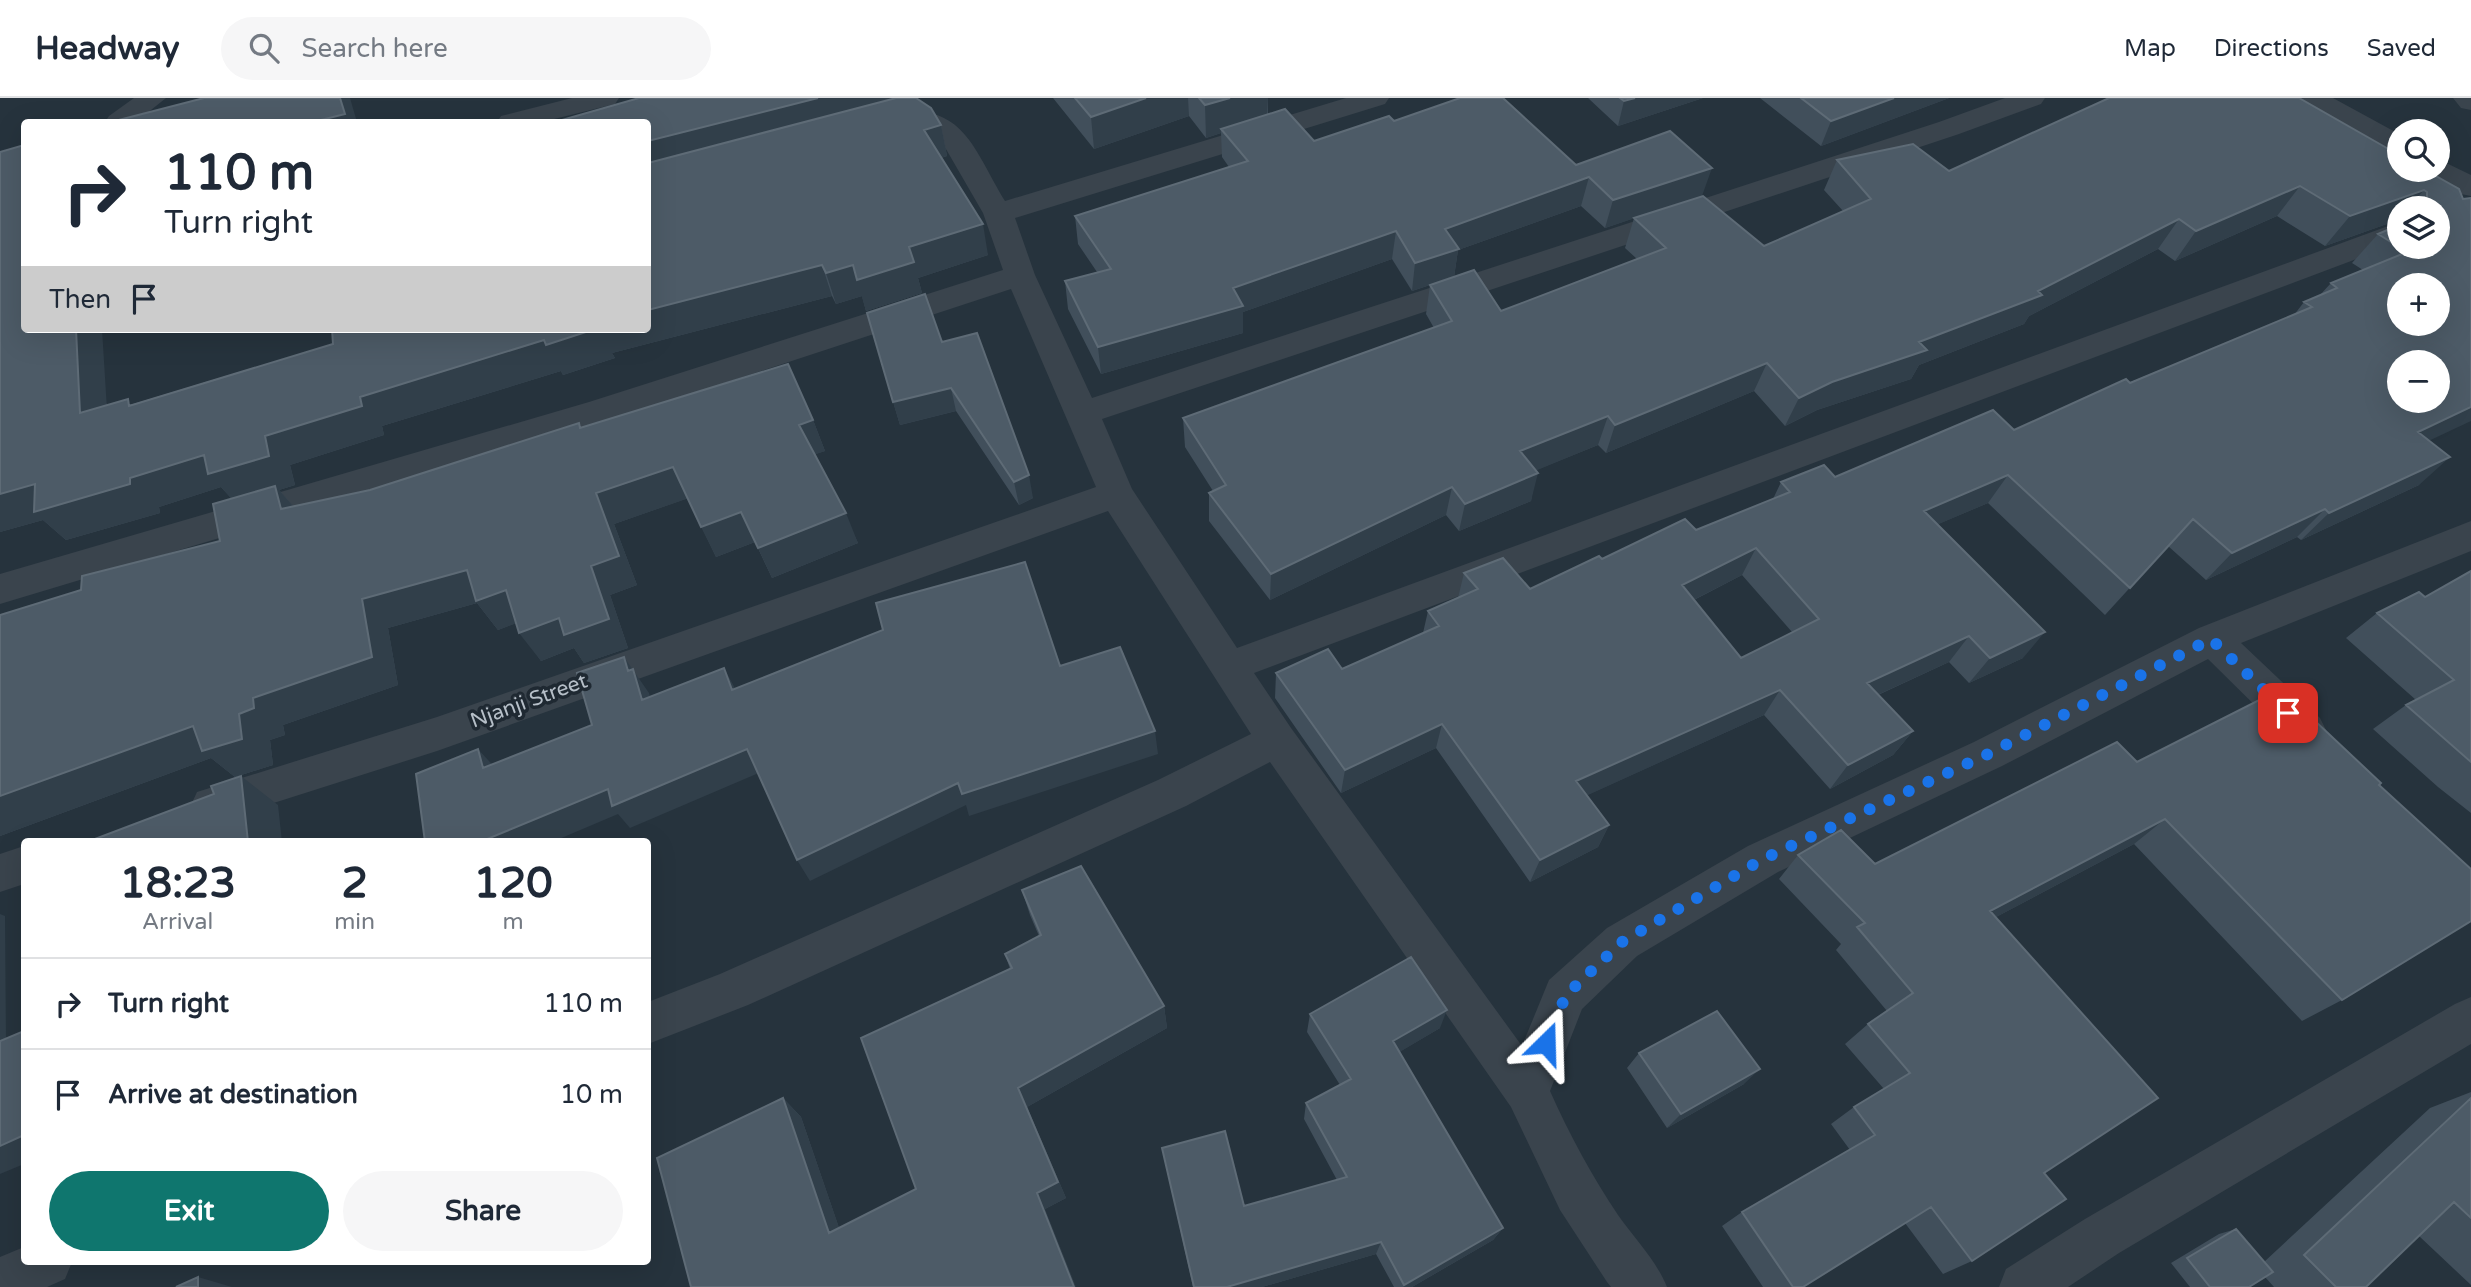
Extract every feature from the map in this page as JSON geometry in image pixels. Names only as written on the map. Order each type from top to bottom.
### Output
[{"type":"street","points":[[122,119],[152,98]]},
{"type":"street","points":[[523,119],[605,98]]},
{"type":"street","points":[[998,213],[1375,98]]},
{"type":"street","points":[[1083,413],[1922,137],[2031,98]]},
{"type":"street","points":[[2313,98],[2387,139]]},
{"type":"street","points":[[866,128],[904,118],[929,118],[950,132],[998,213],[1020,275],[1083,413],[1116,494],[1277,740],[1527,1091],[1544,1133],[1580,1197],[1619,1259],[1642,1287]]},
{"type":"street","points":[[2450,181],[2467,200]]},
{"type":"street","points":[[1228,667],[2387,236]]},
{"type":"street","points":[[0,589],[597,412],[1020,275]]},
{"type":"street","name":"Njanji Street","points":[[176,817],[437,734],[1116,494]]},
{"type":"street","points":[[1527,1091],[1566,995],[1622,942],[1763,859],[1988,754],[2211,639],[2448,547],[2471,535]]},
{"type":"street","points":[[2211,639],[2332,756]]},
{"type":"street","points":[[651,1022],[745,984],[1160,798],[1277,740]]},
{"type":"street","points":[[0,873],[21,866]]},
{"type":"street","points":[[2024,1287],[2114,1229],[2471,1019]]},
{"type":"street","points":[[0,1282],[41,1265]]},
{"type":"building","points":[[204,98],[340,98],[345,114],[325,119],[123,119]]},
{"type":"building","points":[[639,98],[818,98],[651,140],[651,119],[566,119]]},
{"type":"building","points":[[896,98],[916,98],[931,108],[941,125],[924,130],[983,224],[909,247],[914,262],[857,280],[853,265],[826,273],[822,265],[651,309],[651,162]]},
{"type":"building","points":[[1075,98],[1146,98],[1091,117]]},
{"type":"building","points":[[1199,98],[1230,98],[1205,105]]},
{"type":"building","points":[[1460,98],[1503,98],[1576,165],[1670,131],[1712,168],[1613,200],[1589,177],[1445,229],[1459,249],[1415,263],[1396,231],[1233,288],[1243,306],[1098,347],[1065,281],[1111,269],[1075,216],[1248,161],[1221,129],[1285,109],[1314,141],[1389,116],[1394,121]]},
{"type":"building","points":[[1801,98],[1894,98],[1831,121]]},
{"type":"building","points":[[2109,98],[2299,98],[2387,148],[2387,182],[2446,182],[2459,189],[2463,199],[2471,198],[2471,407],[2418,432],[2450,457],[2329,513],[2325,509],[2232,553],[2193,519],[2130,588],[2008,475],[1924,511],[2045,632],[1990,658],[1969,636],[1867,683],[1913,731],[1848,765],[1780,690],[1576,781],[1609,825],[1540,860],[1442,724],[1345,770],[1276,673],[1328,649],[1342,669],[1439,626],[1428,611],[1478,589],[1464,573],[1503,558],[1530,589],[1599,556],[1602,559],[1685,519],[1696,530],[1790,492],[1781,482],[1824,465],[1835,477],[1993,410],[2014,430],[2126,379],[2130,383],[2312,307],[2304,302],[2337,288],[2331,283],[2390,259],[2450,259],[2450,196],[2427,196],[2424,190],[2407,196],[2387,196],[2387,203],[2350,216],[2300,186],[2196,231],[2179,219],[2038,291],[2042,295],[1919,342],[1927,350],[1832,382],[1799,398],[1767,363],[1615,425],[1608,416],[1520,451],[1538,473],[1465,504],[1452,487],[1271,574],[1209,493],[1226,485],[1183,418],[1452,321],[1430,285],[1474,270],[1501,311],[1666,248],[1634,218],[1703,196],[1764,246],[1871,199],[1837,160],[1913,144],[1949,171]],"holes":[[[1756,548],[1819,619],[1741,658],[1682,585]]]},
{"type":"building","points":[[21,146],[21,333],[76,333],[80,413],[128,399],[129,406],[333,344],[332,333],[583,333],[546,345],[544,340],[360,397],[362,406],[265,436],[269,456],[208,474],[204,455],[130,478],[130,484],[34,512],[35,484],[0,494],[0,152]]},
{"type":"building","points":[[2387,230],[2387,240],[2378,234]]},
{"type":"building","points":[[925,294],[942,342],[977,333],[1029,475],[1014,482],[951,388],[893,402],[867,313]]},
{"type":"building","points":[[788,364],[813,420],[799,425],[846,513],[758,548],[741,512],[701,527],[673,467],[596,493],[619,556],[591,566],[609,619],[564,635],[559,618],[519,633],[506,590],[476,601],[467,570],[362,599],[372,657],[253,698],[254,708],[239,714],[242,739],[202,751],[193,726],[0,796],[0,615],[81,590],[82,576],[220,541],[213,504],[275,486],[281,509],[370,490],[579,423],[580,428]]},
{"type":"building","points":[[1025,562],[1060,666],[1120,647],[1155,731],[962,794],[958,783],[797,860],[747,749],[612,806],[608,789],[490,838],[424,838],[416,774],[478,749],[483,768],[592,725],[577,673],[624,657],[628,671],[633,669],[642,700],[724,668],[732,690],[883,630],[876,603]]},
{"type":"building","points":[[2471,571],[2471,762],[2406,705],[2454,680],[2377,613],[2419,592],[2425,597]]},
{"type":"building","points":[[2281,689],[2381,783],[2379,785],[2471,869],[2471,921],[2342,1000],[2165,819],[1990,911],[2158,1098],[2044,1173],[2066,1199],[1972,1261],[1931,1207],[1803,1287],[1793,1287],[1742,1212],[1875,1135],[1854,1107],[1910,1073],[1868,1024],[1913,993],[1857,927],[1865,923],[1798,855],[1841,830],[1875,864],[2117,742],[2137,762]]},
{"type":"building","points":[[241,776],[248,838],[98,838],[214,794],[211,786]]},
{"type":"building","points":[[1081,866],[1164,1006],[1018,1088],[1058,1182],[1037,1193],[1074,1287],[691,1287],[657,1158],[783,1098],[829,1233],[916,1189],[861,1038],[1012,968],[1005,954],[1041,935],[1022,890]]},
{"type":"building","points":[[1411,957],[1447,1010],[1393,1041],[1503,1228],[1404,1285],[1381,1242],[1227,1287],[1194,1287],[1162,1148],[1225,1131],[1244,1206],[1347,1177],[1306,1103],[1351,1079],[1310,1014]]},
{"type":"building","points":[[1717,1011],[1760,1069],[1681,1114],[1639,1053]]},
{"type":"building","points":[[21,1032],[21,1136],[0,1146],[0,1041]]},
{"type":"building","points":[[2471,1098],[2471,1218],[2454,1202],[2366,1287],[2336,1287],[2304,1255]]},
{"type":"building","points":[[2236,1229],[2273,1272],[2249,1287],[2210,1287],[2187,1258]]},
{"type":"building","points":[[198,1277],[198,1287],[176,1287]]},
{"type":"route","points":[[1546,1043],[1566,995],[1622,942],[1763,859],[1988,754],[2211,639],[2288,713]]}]
